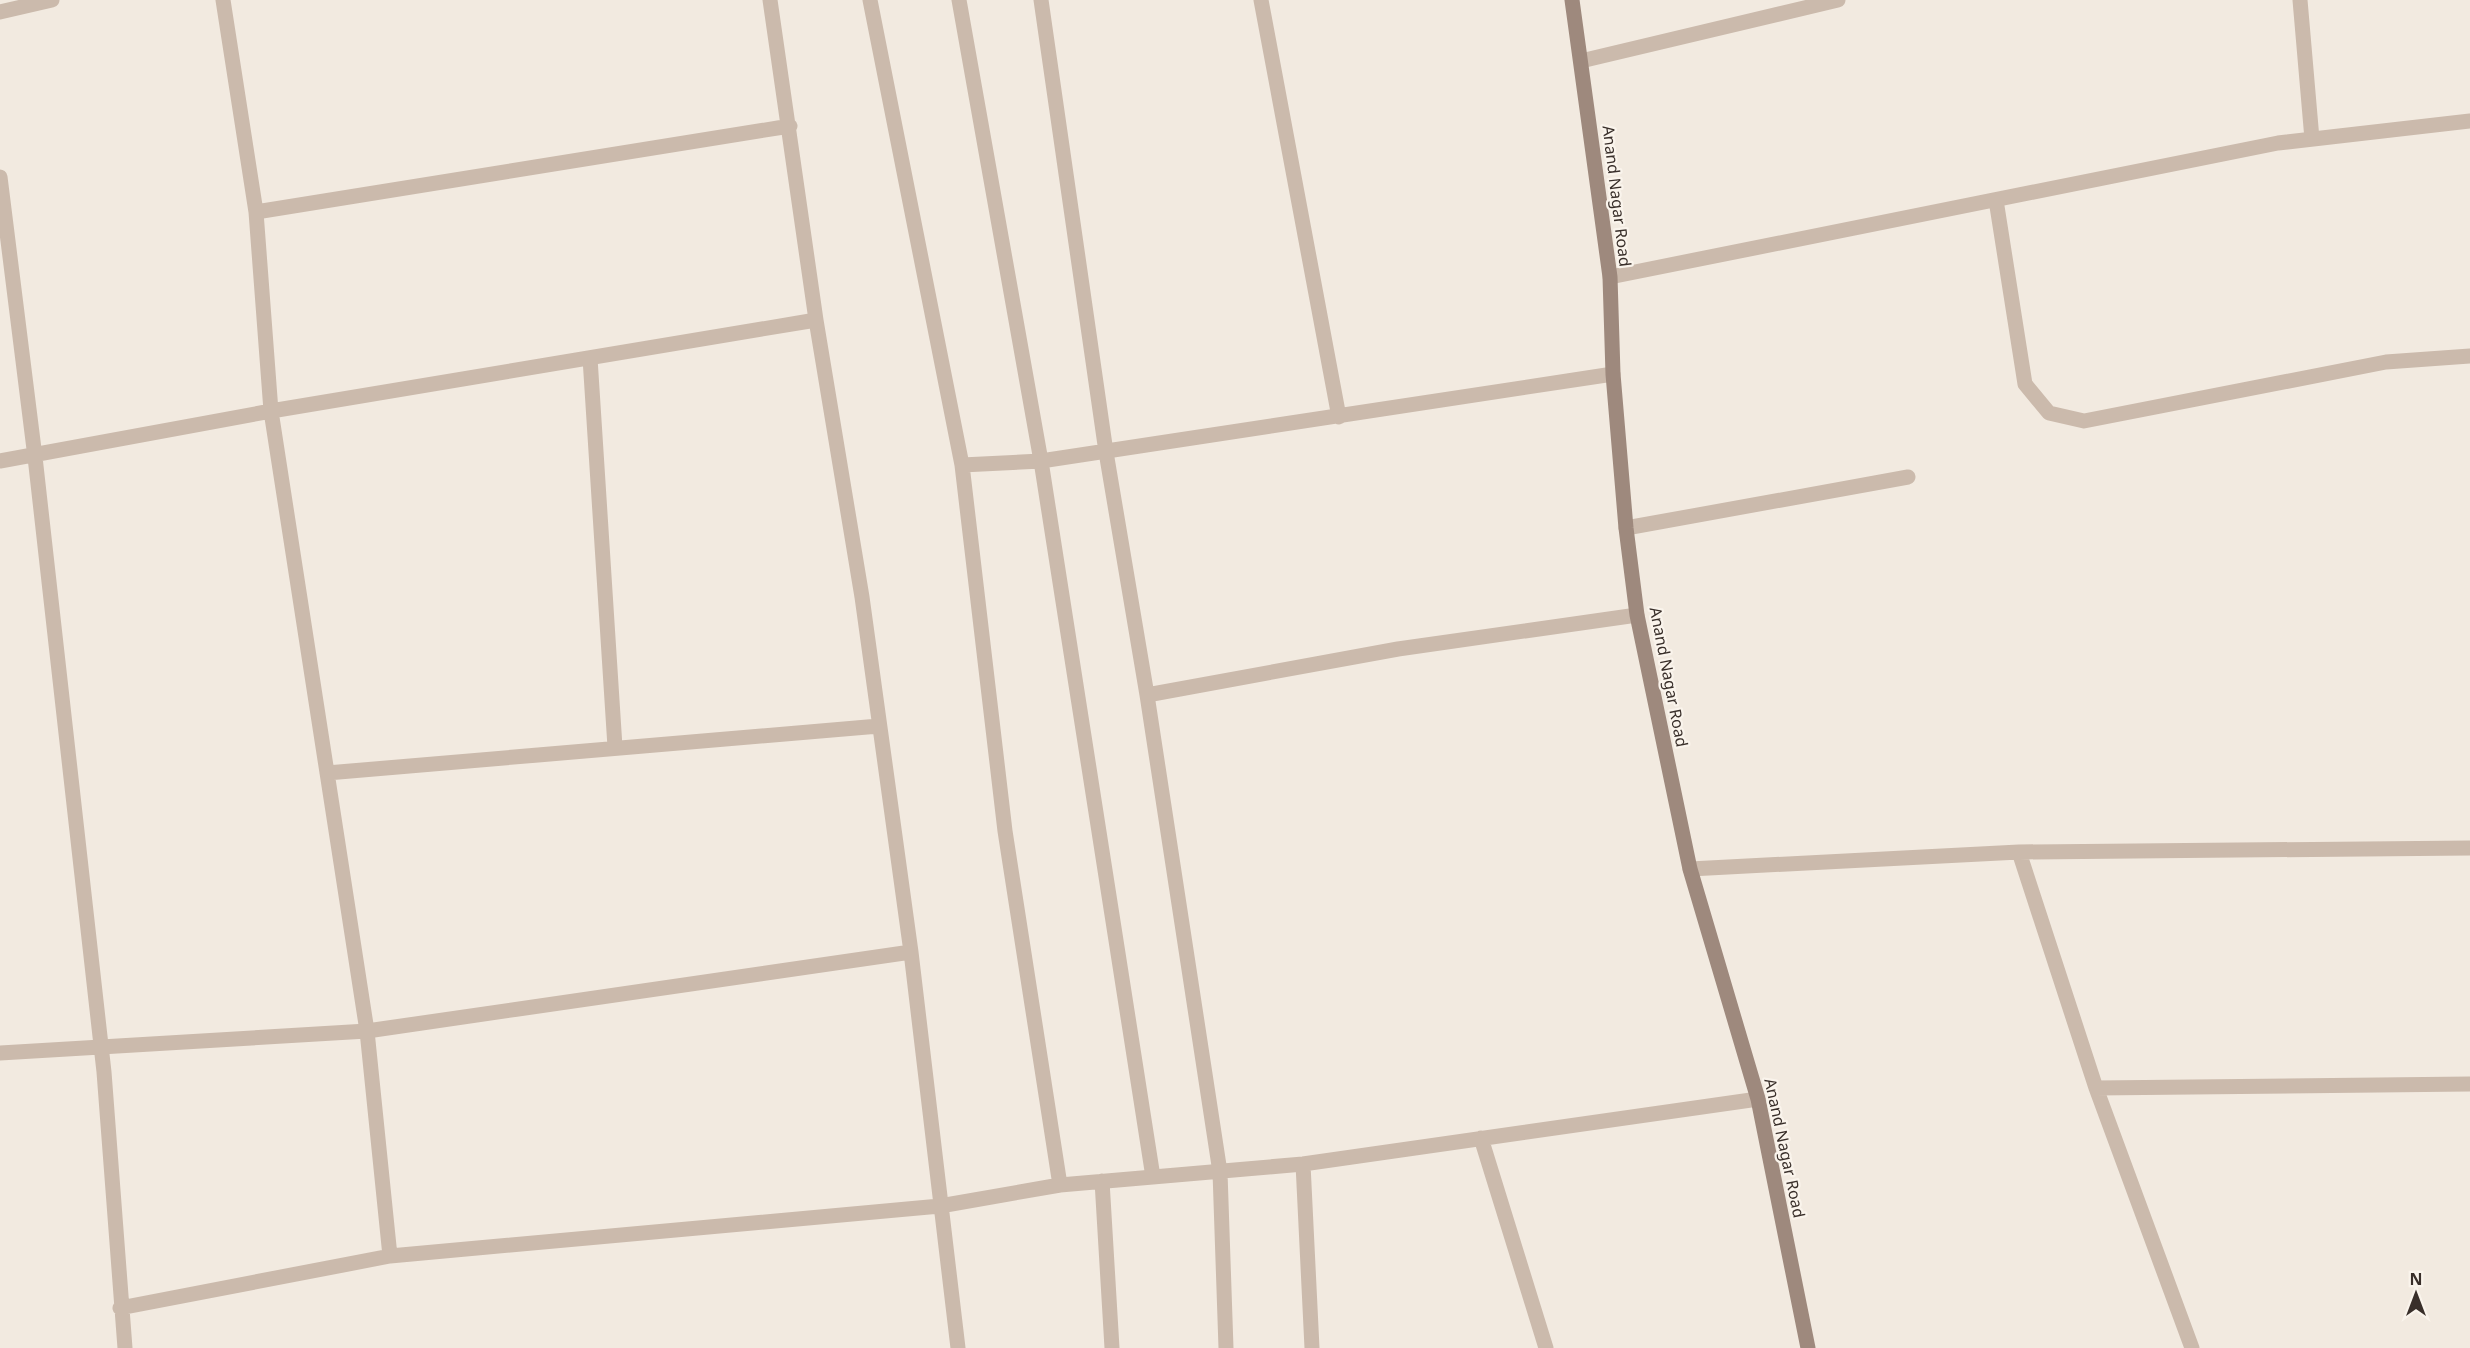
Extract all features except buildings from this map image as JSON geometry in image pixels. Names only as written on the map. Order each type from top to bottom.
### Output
[{"type":"street","points":[[0,12],[52,0]]},
{"type":"street","points":[[223,0],[256,212],[270,411],[367,1031],[390,1256]]},
{"type":"street","points":[[770,0],[816,320],[862,597],[911,952],[958,1348]]},
{"type":"street","points":[[870,0],[962,465],[1005,831],[1060,1185]]},
{"type":"street","points":[[959,0],[1041,461],[1153,1177]]},
{"type":"street","points":[[1041,0],[1106,452],[1147,695],[1220,1172],[1226,1348]]},
{"type":"street","points":[[1261,0],[1339,417]]},
{"type":"street","name":"Anand Nagar Road","points":[[1572,0],[1610,277],[1613,374],[1626,528],[1637,615],[1690,868],[1758,1099],[1808,1348]]},
{"type":"street","points":[[1581,61],[1838,0]]},
{"type":"street","points":[[2300,0],[2312,139]]},
{"type":"street","points":[[1610,277],[2266,145],[2470,121]]},
{"type":"street","points":[[256,212],[789,126]]},
{"type":"street","points":[[0,177],[35,457],[101,1047],[120,1308],[125,1348]]},
{"type":"street","points":[[1996,200],[2025,384],[2049,413],[2084,421],[2386,362],[2470,357]]},
{"type":"street","points":[[0,461],[35,457],[270,411],[816,320]]},
{"type":"street","points":[[590,358],[615,747]]},
{"type":"street","points":[[962,465],[1041,461],[1106,452],[1613,374]]},
{"type":"street","points":[[1626,528],[1908,477]]},
{"type":"street","points":[[1147,695],[1398,649],[1637,615]]},
{"type":"street","points":[[327,773],[879,726]]},
{"type":"street","points":[[1690,868],[2019,852],[2470,849]]},
{"type":"street","points":[[2019,852],[2096,1088],[2192,1348]]},
{"type":"street","points":[[0,1053],[367,1031],[911,952]]},
{"type":"street","points":[[2096,1088],[2470,1084]]},
{"type":"street","points":[[120,1308],[390,1256],[940,1206],[1060,1185],[1303,1164],[1758,1099]]},
{"type":"street","points":[[1481,1138],[1546,1348]]},
{"type":"street","points":[[1303,1164],[1312,1348]]},
{"type":"street","points":[[1102,1181],[1112,1348]]}]
